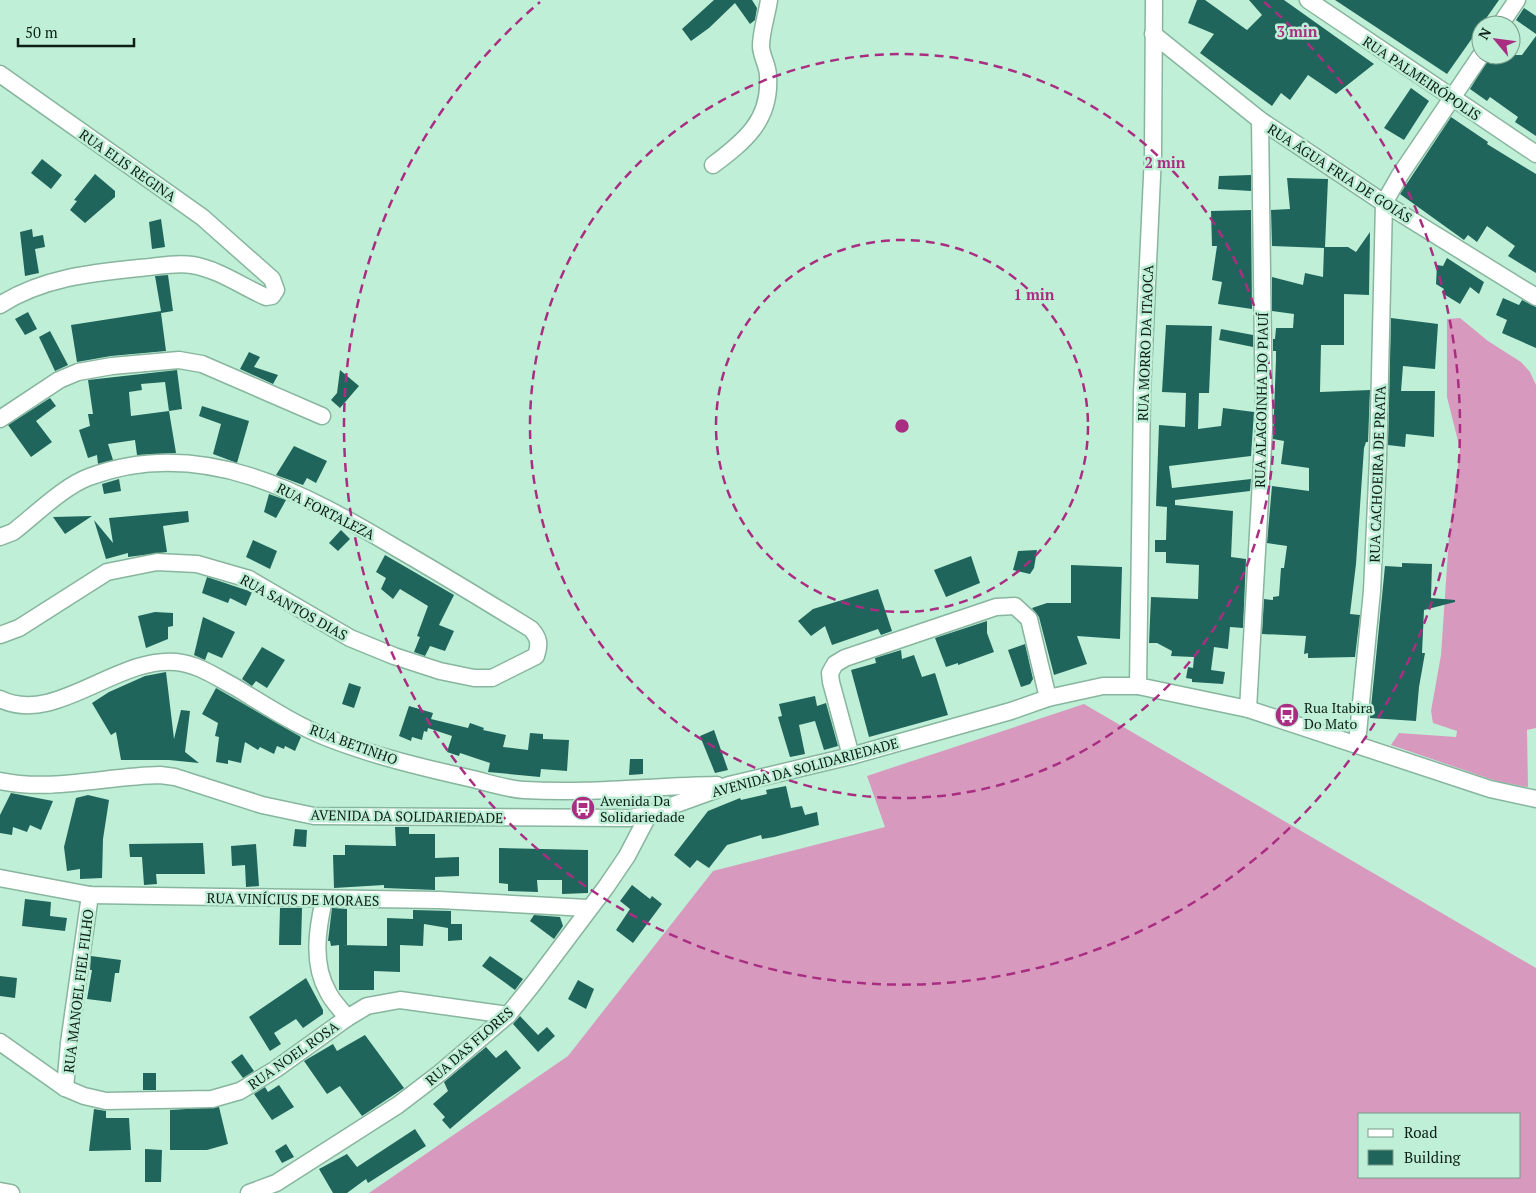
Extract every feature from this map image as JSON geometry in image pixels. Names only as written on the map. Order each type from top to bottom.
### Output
[{"type":"street","points":[[713,165],[745,141],[764,109],[769,92],[768,72],[761,46],[769,0]]},
{"type":"street","name":"RUA MORRO DA ITAOCA","points":[[1138,686],[1142,393],[1153,155],[1154,0]]},
{"type":"street","name":"RUA PALMEIRÓPOLIS","points":[[1308,0],[1536,154]]},
{"type":"street","points":[[1507,15],[1517,0]]},
{"type":"street","name":"RUA ÁGUA FRIA DE GOIÁS","points":[[1154,34],[1260,120],[1384,203],[1536,298]]},
{"type":"street","points":[[1384,203],[1400,175],[1474,65]]},
{"type":"street","name":"RUA ELIS REGINA","points":[[0,74],[202,217],[272,279],[276,285],[276,290],[272,296],[266,297],[206,269],[192,265],[172,265],[90,273],[50,282],[18,294],[0,305]]},
{"type":"street","name":"RUA ALAGOINHA DO PIAUÍ","points":[[1248,709],[1264,428],[1260,120]]},
{"type":"street","name":"RUA CACHOEIRA DE PRATA","points":[[1357,743],[1372,591],[1379,431],[1384,203]]},
{"type":"street","points":[[0,419],[59,380],[78,372],[112,366],[179,360],[202,364],[322,416]]},
{"type":"street","name":"RUA FORTALEZA","points":[[0,537],[13,532],[87,478],[109,471],[144,464],[192,463],[227,468],[291,490],[360,526],[478,596],[531,629],[538,636],[540,646],[536,656]]},
{"type":"street","name":"RUA SANTOS DIAS","points":[[0,635],[19,628],[107,572],[157,562],[197,564],[249,580],[350,638],[394,656],[440,671],[474,678],[492,678],[536,656]]},
{"type":"street","points":[[851,756],[831,682],[830,673],[835,664],[860,653],[996,607],[1015,606],[1029,619],[1048,698]]},
{"type":"street","name":"RUA BETINHO","points":[[0,699],[19,706],[52,701],[132,668],[176,662],[210,673],[299,724],[326,737],[382,756],[444,773],[522,790],[541,791],[729,785]]},
{"type":"street","name":"AVENIDA DA SOLIDARIEDADE","points":[[0,781],[16,784],[47,785],[160,775],[175,777],[287,810],[314,816],[608,819],[649,814],[729,785],[851,756],[1011,711],[1048,698],[1103,686],[1138,686],[1248,709],[1357,743],[1490,789],[1536,799]]},
{"type":"street","name":"RUA DAS FLORES","points":[[249,1193],[276,1183],[398,1105],[440,1073],[508,1014],[534,984],[588,908],[606,887],[627,856],[649,814]]},
{"type":"street","name":"RUA VINÍCIUS DE MORAES","points":[[0,878],[90,895],[324,900],[439,900],[588,908]]},
{"type":"street","name":"RUA MANOEL FIEL FILHO","points":[[65,1088],[69,1042],[90,895]]},
{"type":"street","points":[[324,900],[318,927],[319,970],[328,992],[347,1018]]},
{"type":"street","name":"RUA NOEL ROSA","points":[[0,1042],[65,1088],[84,1096],[106,1100],[212,1100],[240,1091],[276,1069],[347,1018],[367,1006],[400,1000],[508,1014]]},
{"type":"street","points":[[0,1191],[11,1193]]},
{"type":"shaded area","points":[[1460,318],[1488,341],[1521,362],[1530,372],[1536,385],[1536,728],[1527,730],[1528,787],[1496,781],[1391,745],[1399,733],[1456,737],[1457,731],[1433,723],[1431,711],[1441,655],[1449,537],[1460,449],[1447,397],[1447,319]]},
{"type":"shaded area","points":[[1084,704],[1536,968],[1536,1193],[369,1193],[568,1056],[713,871],[885,827],[867,776]]},
{"type":"building","points":[[714,0],[752,0],[757,8],[755,20],[750,24],[735,3],[709,28],[691,41],[682,29]]},
{"type":"building","points":[[1197,0],[1205,0],[1247,30],[1262,15],[1249,0],[1284,0],[1374,64],[1336,94],[1308,75],[1290,100],[1281,93],[1272,106],[1200,53],[1214,34],[1188,23]]},
{"type":"building","points":[[1335,0],[1499,0],[1488,15],[1471,15],[1471,40],[1447,74]]},
{"type":"building","points":[[1524,8],[1536,16],[1536,34],[1521,24],[1521,15],[1519,15]]},
{"type":"building","points":[[1536,36],[1536,136],[1515,122],[1518,117],[1490,97],[1487,101],[1470,89],[1485,65],[1521,65],[1522,55]]},
{"type":"building","points":[[1411,88],[1429,101],[1404,140],[1384,128]]},
{"type":"building","points":[[1451,117],[1488,142],[1487,144],[1536,174],[1536,273],[1508,256],[1515,246],[1487,226],[1477,242],[1468,235],[1464,240],[1400,194]]},
{"type":"building","points":[[42,159],[62,175],[51,189],[31,173]]},
{"type":"building","points":[[95,174],[115,191],[115,197],[85,223],[70,210],[77,201],[74,200]]},
{"type":"building","points":[[1251,175],[1251,191],[1218,189],[1219,176]]},
{"type":"building","points":[[1287,178],[1328,179],[1325,247],[1348,247],[1356,252],[1370,232],[1369,295],[1344,294],[1344,345],[1321,345],[1320,392],[1370,390],[1368,442],[1366,442],[1364,448],[1356,564],[1350,614],[1360,615],[1355,657],[1308,658],[1308,653],[1304,654],[1306,636],[1262,634],[1264,599],[1273,600],[1273,597],[1279,596],[1281,568],[1284,568],[1287,546],[1267,543],[1272,486],[1309,491],[1309,468],[1281,464],[1284,441],[1273,439],[1276,351],[1273,351],[1273,339],[1275,339],[1276,328],[1293,328],[1294,314],[1272,311],[1272,277],[1303,285],[1305,273],[1323,277],[1324,248],[1272,246],[1271,210],[1290,209]]},
{"type":"building","points":[[1251,210],[1252,309],[1218,304],[1222,282],[1212,280],[1217,246],[1212,246],[1211,211]]},
{"type":"building","points":[[161,219],[165,247],[152,249],[149,222]]},
{"type":"building","points":[[32,229],[33,237],[43,235],[45,247],[35,249],[39,273],[25,276],[20,232]]},
{"type":"building","points":[[1447,258],[1484,282],[1479,294],[1470,287],[1460,304],[1442,293],[1444,289],[1436,284],[1437,265],[1443,266]]},
{"type":"building","points":[[168,275],[173,311],[161,313],[166,351],[111,356],[77,362],[71,325],[161,311],[155,276]]},
{"type":"building","points":[[1503,298],[1519,305],[1522,300],[1536,307],[1536,348],[1502,333],[1507,320],[1496,315]]},
{"type":"building","points":[[28,312],[37,329],[25,335],[15,319]]},
{"type":"building","points":[[1391,318],[1438,324],[1435,369],[1403,366],[1401,391],[1435,391],[1434,437],[1406,434],[1405,447],[1388,445]]},
{"type":"building","points":[[1166,325],[1212,326],[1209,393],[1199,393],[1198,429],[1221,426],[1223,408],[1254,412],[1251,456],[1169,466],[1172,488],[1251,479],[1250,491],[1175,500],[1175,505],[1233,511],[1231,557],[1246,559],[1243,628],[1230,627],[1228,649],[1214,647],[1211,670],[1225,672],[1223,684],[1192,682],[1192,679],[1186,678],[1188,667],[1193,668],[1194,657],[1171,656],[1172,651],[1157,643],[1149,643],[1151,597],[1198,599],[1199,565],[1166,563],[1166,552],[1155,552],[1155,540],[1166,540],[1167,507],[1156,506],[1159,425],[1185,427],[1186,393],[1162,392]]},
{"type":"building","points":[[1221,329],[1253,335],[1253,347],[1219,340]]},
{"type":"building","points":[[50,331],[68,365],[55,371],[39,337]]},
{"type":"building","points":[[249,352],[260,357],[254,367],[278,375],[273,384],[240,369]]},
{"type":"building","points":[[177,370],[182,409],[169,411],[176,453],[137,455],[135,440],[108,444],[113,460],[98,464],[97,455],[88,458],[79,430],[90,426],[88,414],[93,414],[88,380]],"holes":[[[165,382],[169,411],[131,416],[129,392],[142,390],[141,384]]]},
{"type":"building","points":[[340,370],[359,386],[340,408],[331,400],[337,393]]},
{"type":"building","points":[[50,398],[56,406],[36,421],[52,442],[31,457],[8,425]]},
{"type":"building","points":[[202,406],[249,421],[237,463],[213,454],[221,424],[199,416]]},
{"type":"building","points":[[294,446],[327,461],[316,483],[307,478],[303,485],[276,475]]},
{"type":"building","points":[[119,479],[121,491],[104,494],[102,484]]},
{"type":"building","points":[[269,494],[286,500],[276,518],[264,512]]},
{"type":"building","points":[[188,511],[189,522],[163,526],[167,552],[128,557],[128,553],[106,559],[94,520],[113,543],[109,518]]},
{"type":"building","points":[[92,516],[65,534],[53,517]]},
{"type":"building","points":[[341,530],[350,539],[338,551],[329,543]]},
{"type":"building","points":[[253,540],[277,551],[270,569],[246,557]]},
{"type":"building","points":[[1037,550],[1034,568],[1030,574],[1013,570],[1018,551]]},
{"type":"building","points":[[385,555],[454,595],[439,625],[454,631],[445,651],[430,646],[425,656],[414,652],[420,637],[417,636],[428,606],[400,589],[393,599],[381,589],[386,578],[376,572]]},
{"type":"building","points":[[971,556],[980,583],[946,597],[934,570]]},
{"type":"building","points":[[1402,563],[1432,564],[1431,598],[1455,600],[1455,602],[1424,610],[1422,653],[1425,653],[1416,721],[1370,718],[1385,566],[1402,567]]},
{"type":"building","points":[[1071,565],[1122,567],[1120,639],[1077,636],[1087,664],[1054,675],[1039,617],[1032,608],[1047,603],[1071,603]]},
{"type":"building","points":[[207,577],[252,592],[246,606],[230,598],[228,603],[202,593]]},
{"type":"building","points":[[878,589],[892,631],[881,635],[878,629],[832,645],[825,626],[811,636],[798,621],[813,609]]},
{"type":"building","points":[[155,612],[173,613],[173,626],[168,627],[168,639],[146,648],[138,616]]},
{"type":"building","points":[[203,617],[235,632],[222,658],[208,652],[205,660],[194,655]]},
{"type":"building","points":[[987,621],[987,633],[994,652],[958,665],[958,663],[946,667],[935,638]]},
{"type":"building","points":[[1025,644],[1033,679],[1030,684],[1021,687],[1008,650]]},
{"type":"building","points":[[262,647],[285,660],[267,688],[256,681],[252,686],[242,679]]},
{"type":"building","points":[[901,650],[902,659],[914,655],[922,677],[935,673],[948,715],[869,737],[851,670],[876,663],[875,658]]},
{"type":"building","points":[[166,672],[174,739],[181,710],[190,711],[185,752],[199,763],[169,760],[121,760],[116,732],[111,735],[92,703],[109,692],[145,676]]},
{"type":"building","points":[[349,683],[361,687],[354,708],[342,704]]},
{"type":"building","points":[[216,688],[301,737],[295,751],[285,746],[284,749],[277,746],[274,754],[260,747],[258,750],[245,742],[241,763],[228,760],[228,764],[216,762],[219,737],[215,736],[218,723],[202,714]]},
{"type":"building","points":[[815,696],[817,706],[826,703],[838,746],[824,750],[815,721],[799,725],[805,754],[790,757],[778,717],[782,716],[779,704]]},
{"type":"building","points":[[409,706],[433,713],[431,719],[468,728],[470,723],[484,728],[483,730],[506,735],[503,747],[528,750],[530,733],[543,734],[543,739],[569,740],[567,771],[541,769],[540,777],[488,772],[490,763],[460,753],[459,756],[447,752],[452,736],[428,728],[427,732],[424,731],[422,740],[412,737],[411,741],[399,736]]},
{"type":"building","points":[[714,730],[728,770],[715,773],[700,736]]},
{"type":"building","points":[[630,759],[643,759],[643,774],[629,775]]},
{"type":"building","points":[[786,786],[791,808],[802,806],[805,815],[817,812],[819,825],[774,837],[762,839],[761,835],[727,845],[709,868],[697,860],[690,868],[674,855],[708,811],[740,798],[741,800],[767,794],[766,790]]},
{"type":"building","points":[[11,793],[53,801],[41,830],[30,825],[27,832],[13,827],[12,835],[0,833],[0,815]]},
{"type":"building","points":[[88,795],[109,800],[103,839],[102,878],[80,879],[80,869],[67,871],[64,847],[76,798]]},
{"type":"building","points":[[395,827],[409,827],[409,834],[435,834],[435,858],[459,857],[459,876],[435,877],[435,890],[384,888],[384,885],[334,888],[333,855],[345,855],[345,845],[396,846]]},
{"type":"building","points":[[295,829],[307,830],[306,847],[293,846]]},
{"type":"building","points":[[203,843],[205,874],[156,874],[157,884],[144,885],[142,857],[130,857],[129,844]]},
{"type":"building","points":[[256,844],[259,886],[246,887],[245,865],[232,866],[231,846]]},
{"type":"building","points":[[499,848],[588,850],[588,893],[562,894],[562,880],[537,880],[538,892],[508,891],[508,884],[499,883]]},
{"type":"building","points":[[632,885],[650,899],[652,896],[662,904],[633,943],[616,930],[630,909],[620,901]]},
{"type":"building","points":[[25,899],[51,902],[50,916],[67,918],[65,931],[22,926]]},
{"type":"building","points":[[280,908],[302,908],[301,945],[279,945]]},
{"type":"building","points":[[332,908],[347,909],[347,945],[341,945],[387,946],[387,918],[413,919],[413,910],[451,911],[451,924],[462,924],[462,940],[448,941],[448,928],[424,924],[423,946],[400,945],[400,972],[374,971],[374,990],[339,990],[339,945],[331,946],[330,941],[328,941]]},
{"type":"building","points":[[534,915],[560,917],[563,926],[554,939],[530,921]]},
{"type":"building","points":[[91,956],[121,960],[119,973],[115,973],[111,1002],[87,999],[92,970],[90,970]]},
{"type":"building","points":[[490,956],[523,979],[515,990],[482,966]]},
{"type":"building","points":[[0,976],[17,978],[15,998],[0,996]]},
{"type":"building","points":[[306,978],[323,1010],[323,1014],[303,1028],[296,1019],[274,1033],[281,1044],[270,1051],[249,1017]]},
{"type":"building","points":[[578,980],[594,989],[586,1009],[568,999]]},
{"type":"building","points":[[520,1016],[538,1035],[547,1027],[555,1036],[538,1052],[513,1024]]},
{"type":"building","points":[[365,1035],[404,1088],[362,1116],[340,1086],[327,1094],[304,1061],[333,1044],[337,1051]]},
{"type":"building","points":[[486,1047],[496,1058],[506,1050],[521,1068],[450,1129],[442,1120],[445,1117],[433,1104],[448,1091],[444,1082]]},
{"type":"building","points":[[242,1054],[254,1071],[243,1078],[231,1062]]},
{"type":"building","points":[[143,1073],[156,1073],[156,1090],[143,1090]]},
{"type":"building","points":[[279,1085],[294,1107],[272,1120],[254,1094],[265,1087],[268,1092]]},
{"type":"building","points":[[219,1107],[228,1144],[207,1150],[170,1150],[170,1110]]},
{"type":"building","points":[[94,1109],[106,1111],[106,1118],[129,1118],[131,1150],[89,1151]]},
{"type":"building","points":[[415,1129],[426,1146],[368,1183],[366,1179],[347,1193],[333,1193],[319,1169],[347,1154],[357,1167]]},
{"type":"building","points":[[286,1144],[294,1157],[282,1163],[275,1151]]},
{"type":"building","points":[[145,1149],[162,1150],[161,1182],[145,1182]]},
{"type":"place","name":"Rua Itabira Do Mato","points":[[1287,715]]},
{"type":"place","name":"Avenida Da Solidariedade","points":[[583,808]]}]
